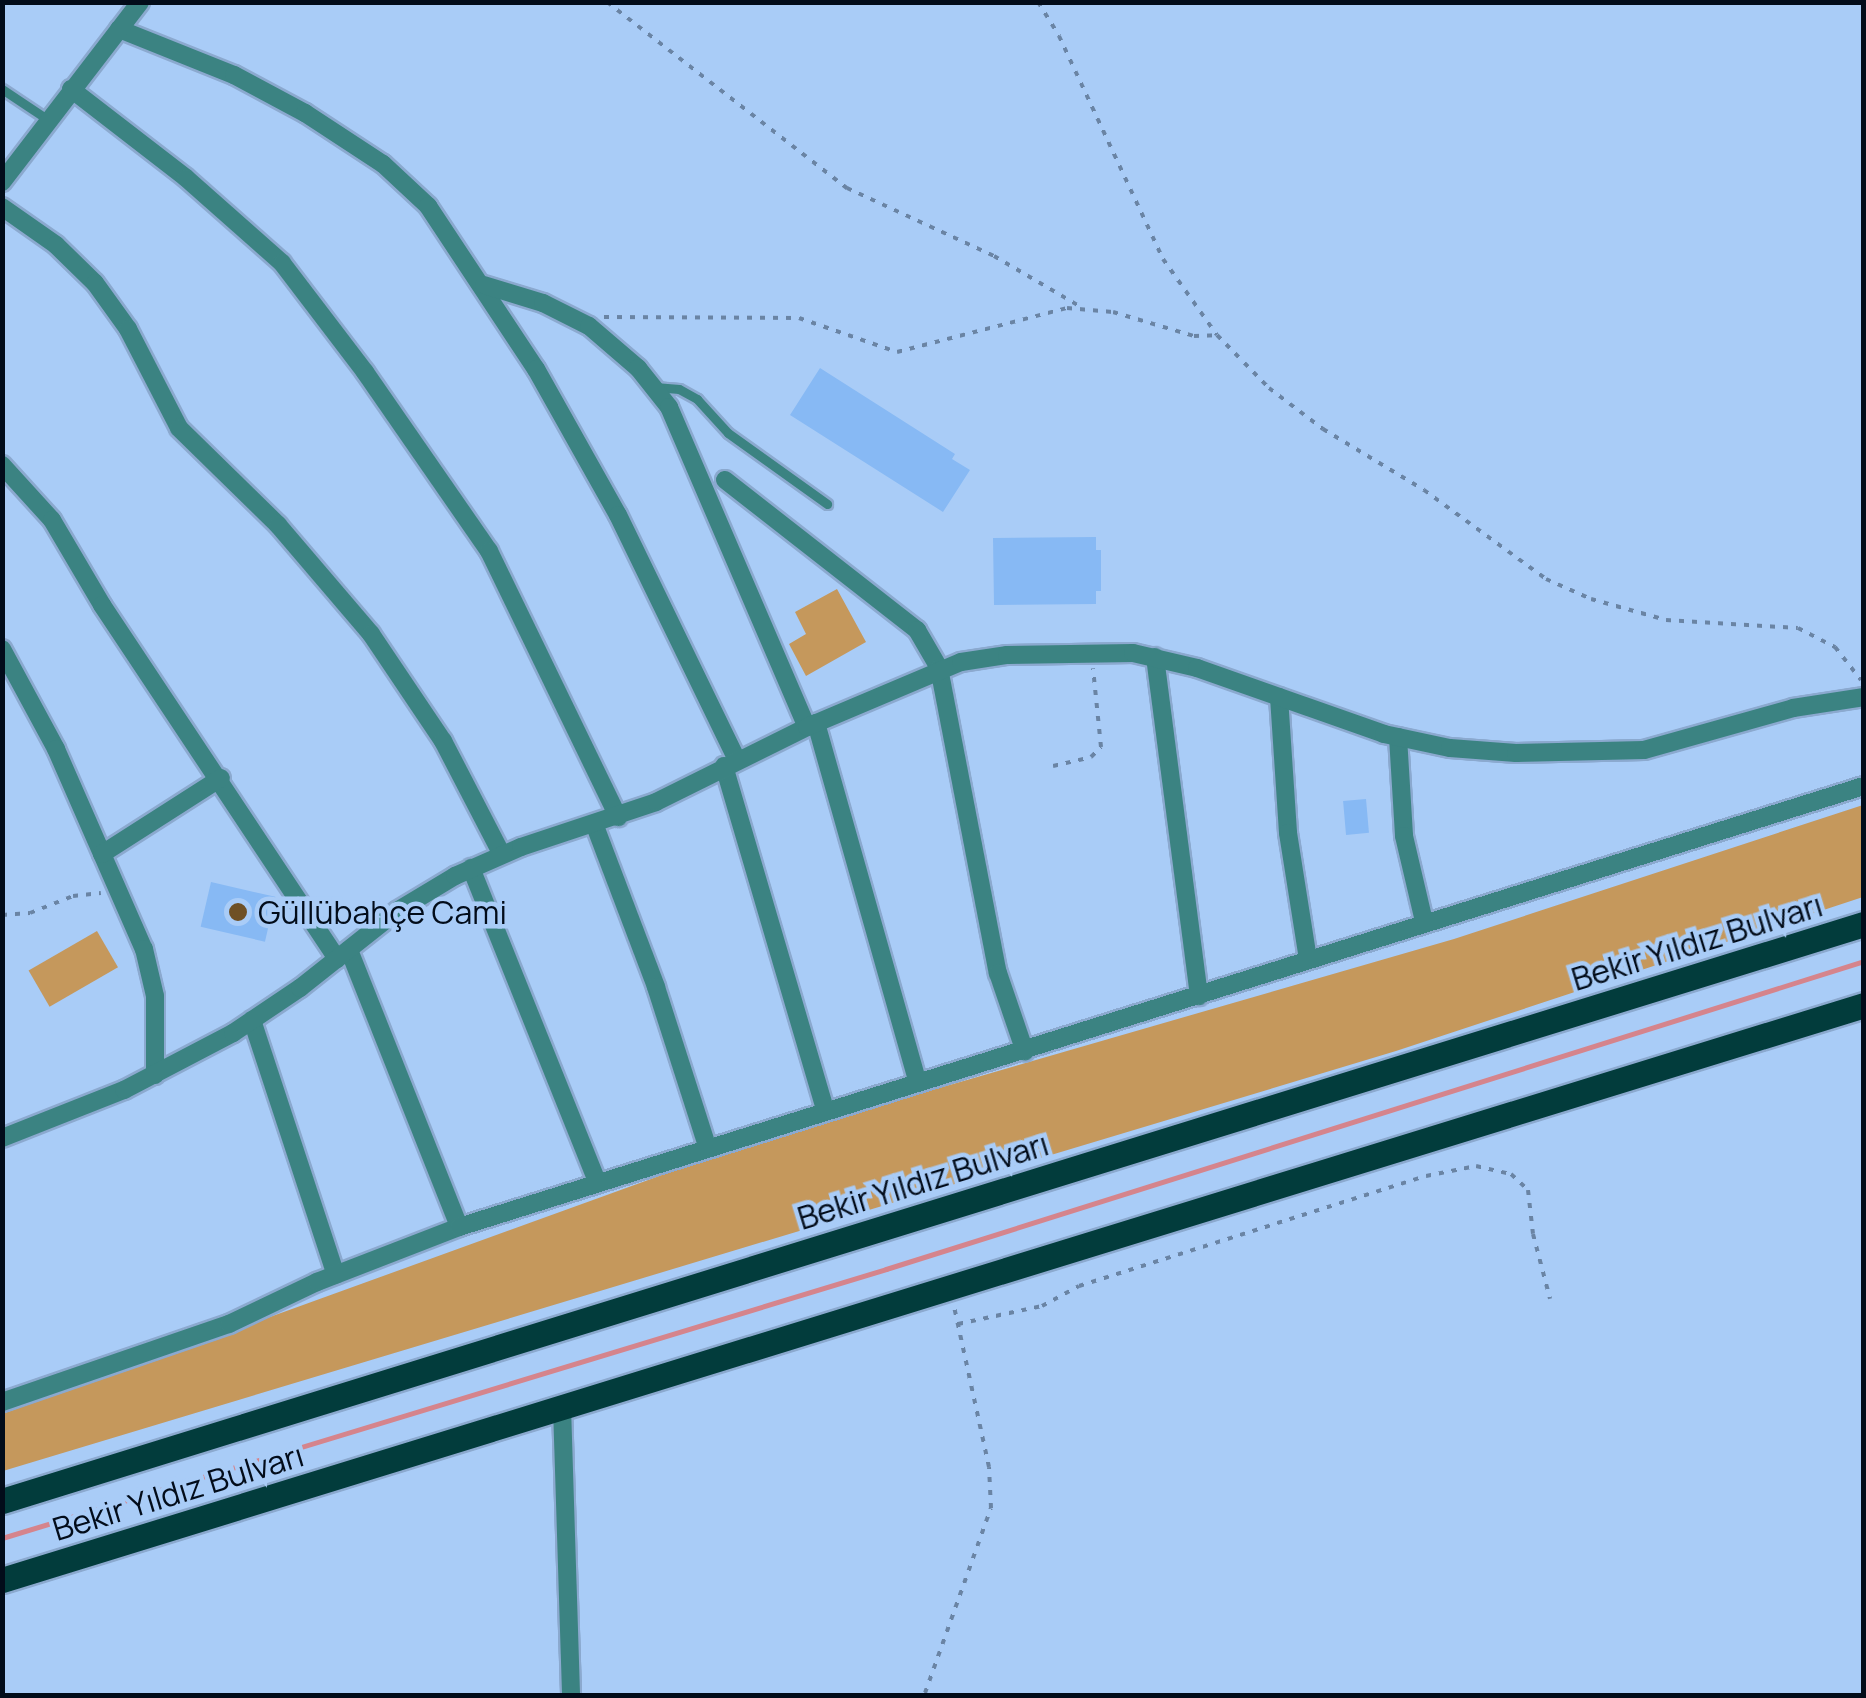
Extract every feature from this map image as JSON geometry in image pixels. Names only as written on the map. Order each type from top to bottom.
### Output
[{"type":"main road","name":"Bekir Yıldız Bulvarı","points":[[2,1501],[1864,924]]},
{"type":"main road","name":"Bekir Yıldız Bulvarı","points":[[2,1580],[1864,1005]]},
{"type":"street","points":[[2,182],[140,2]]},
{"type":"street","points":[[120,29],[196,58],[270,93],[383,164],[428,206],[484,286],[618,515],[731,763],[825,1109]]},
{"type":"street","points":[[71,89],[186,178],[282,263],[365,372],[489,550],[618,816]]},
{"type":"street","points":[[2,207],[56,245],[95,284],[128,328],[178,428],[278,525],[362,623],[444,742],[502,855]]},
{"type":"street","points":[[484,286],[577,318],[620,350],[670,406],[811,725],[918,1083]]},
{"type":"street","points":[[2,465],[52,520],[102,605],[343,955],[458,1227]]},
{"type":"street","points":[[725,480],[917,630],[939,668],[998,973],[1025,1052]]},
{"type":"street","points":[[2,649],[56,750],[153,981],[155,1075]]},
{"type":"street","points":[[2,1138],[155,1075],[252,1020],[412,902],[470,868],[595,826],[939,668],[996,656],[1155,657],[1398,737],[1483,751],[1615,753],[1672,744],[1793,708],[1864,697]]},
{"type":"street","points":[[1155,657],[1198,996]]},
{"type":"street","points":[[1279,698],[1288,833],[1308,960]]},
{"type":"street","points":[[1398,737],[1404,836],[1424,920]]},
{"type":"street","points":[[102,854],[221,778]]},
{"type":"street","points":[[2,1402],[229,1324],[458,1227],[825,1109],[1025,1052],[1424,920],[1864,786]]},
{"type":"street","points":[[595,826],[656,988],[707,1146]]},
{"type":"street","points":[[470,868],[597,1182]]},
{"type":"street","points":[[252,1020],[336,1276]]},
{"type":"street","points":[[562,1407],[572,1696]]},
{"type":"lane","points":[[2,89],[48,119]]},
{"type":"lane","points":[[655,386],[679,389],[697,399],[728,433],[827,504]]},
{"type":"path","points":[[607,2],[862,197],[994,256],[1081,308]]},
{"type":"path","points":[[1038,2],[1059,36],[1146,227],[1183,291],[1217,335],[1290,405],[1424,490],[1546,579],[1591,599],[1666,620],[1709,626],[1779,626],[1812,632],[1846,658],[1864,684]]},
{"type":"path","points":[[577,318],[799,318],[897,352],[1052,310],[1081,308],[1113,312],[1194,336],[1217,335]]},
{"type":"path","points":[[1054,766],[1090,757],[1101,747],[1091,654]]},
{"type":"path","points":[[2,915],[30,913],[84,894],[120,896]]},
{"type":"path","points":[[925,1693],[991,1508],[989,1467],[958,1324],[1042,1306],[1079,1286],[1426,1176],[1476,1166],[1511,1174],[1528,1190],[1550,1299]]},
{"type":"shaded area","points":[[837,589],[866,642],[806,676],[789,644],[806,634],[795,612]]},
{"type":"shaded area","points":[[1863,805],[1863,897],[1396,1051],[3,1471],[2,1414],[756,1141],[1454,939]]},
{"type":"shaded area","points":[[97,931],[118,967],[50,1007],[29,970]]},
{"type":"building","points":[[820,368],[955,454],[952,459],[970,470],[943,512],[790,415]]},
{"type":"building","points":[[1096,537],[1096,550],[1101,550],[1101,591],[1096,591],[1096,604],[994,605],[993,538]]},
{"type":"building","points":[[1366,799],[1369,833],[1346,835],[1343,801]]},
{"type":"building","name":"Güllübahçe Cami","points":[[211,882],[275,897],[265,942],[201,927]]},
{"type":"waterway","points":[[2,1538],[886,1269],[1864,961]]},
{"type":"place","name":"Güllübahçe Cami","points":[[238,912]]}]
